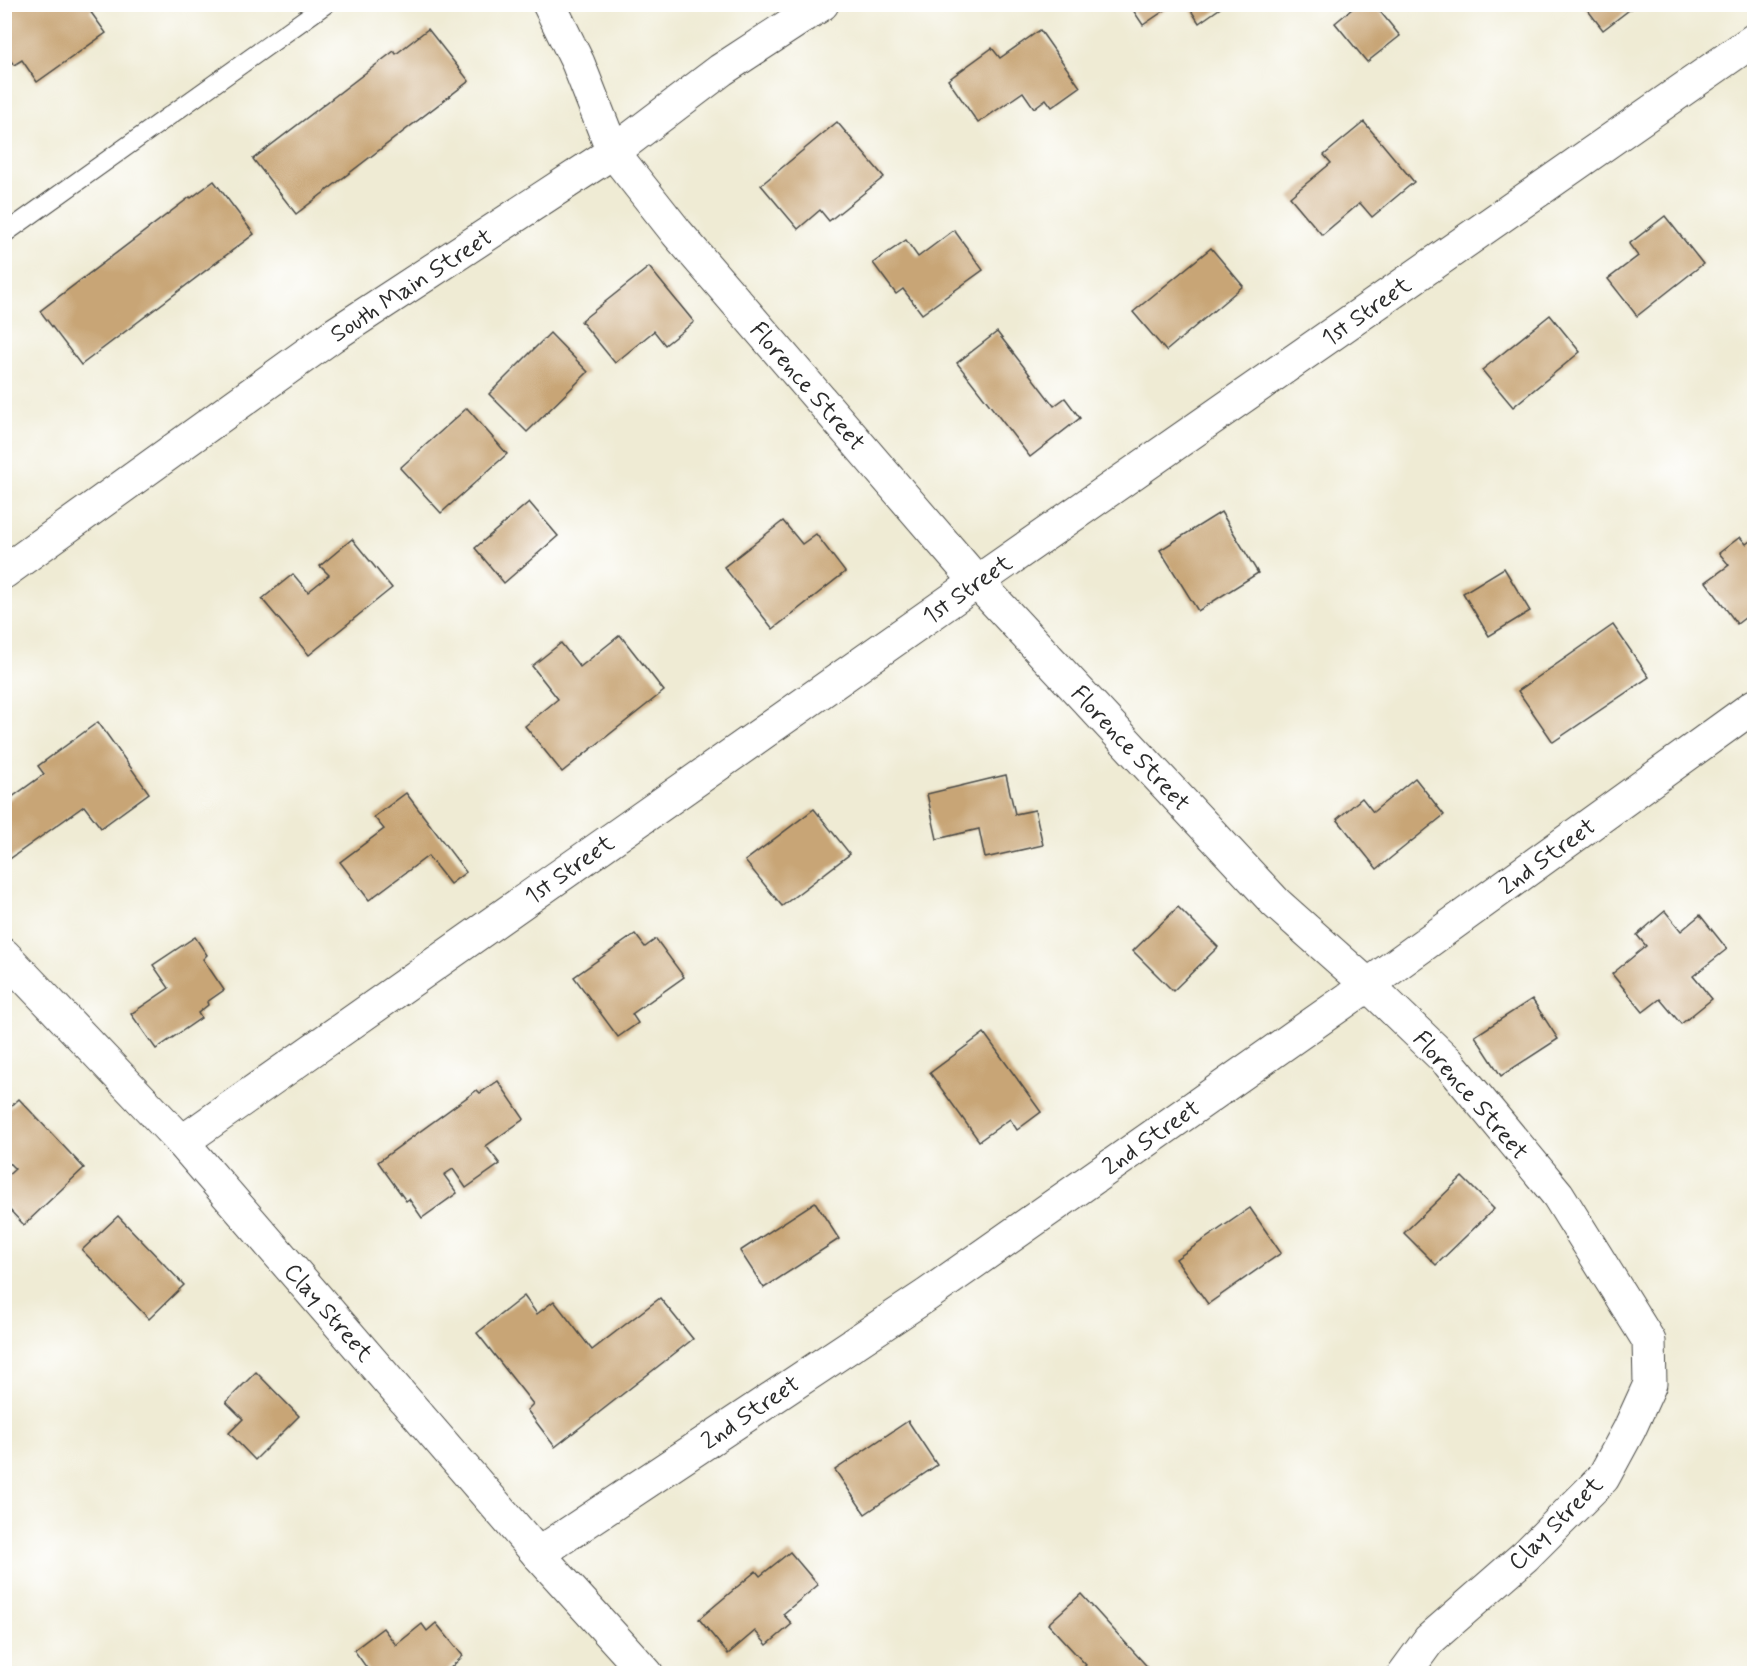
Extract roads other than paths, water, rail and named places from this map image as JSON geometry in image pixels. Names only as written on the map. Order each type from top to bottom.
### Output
[{"type":"street","name":"Florence Street","points":[[549,4],[578,63],[612,152],[676,233],[976,582],[1276,903],[1368,985],[1448,1062],[1558,1195],[1649,1341]]},
{"type":"street","name":"South Main Street","points":[[4,572],[332,336],[612,152],[721,70],[822,4]]},
{"type":"street","name":"1st Street","points":[[182,1142],[976,582],[1755,40]]},
{"type":"street","name":"2nd Street","points":[[538,1554],[927,1294],[1368,985],[1755,706]]},
{"type":"street","name":"Clay Street","points":[[4,955],[182,1142],[538,1554],[647,1674]]},
{"type":"street","name":"Clay Street","points":[[1404,1674],[1429,1640],[1525,1556],[1603,1478],[1629,1430],[1650,1383],[1649,1341]]},
{"type":"lane","points":[[4,234],[326,4]]}]
